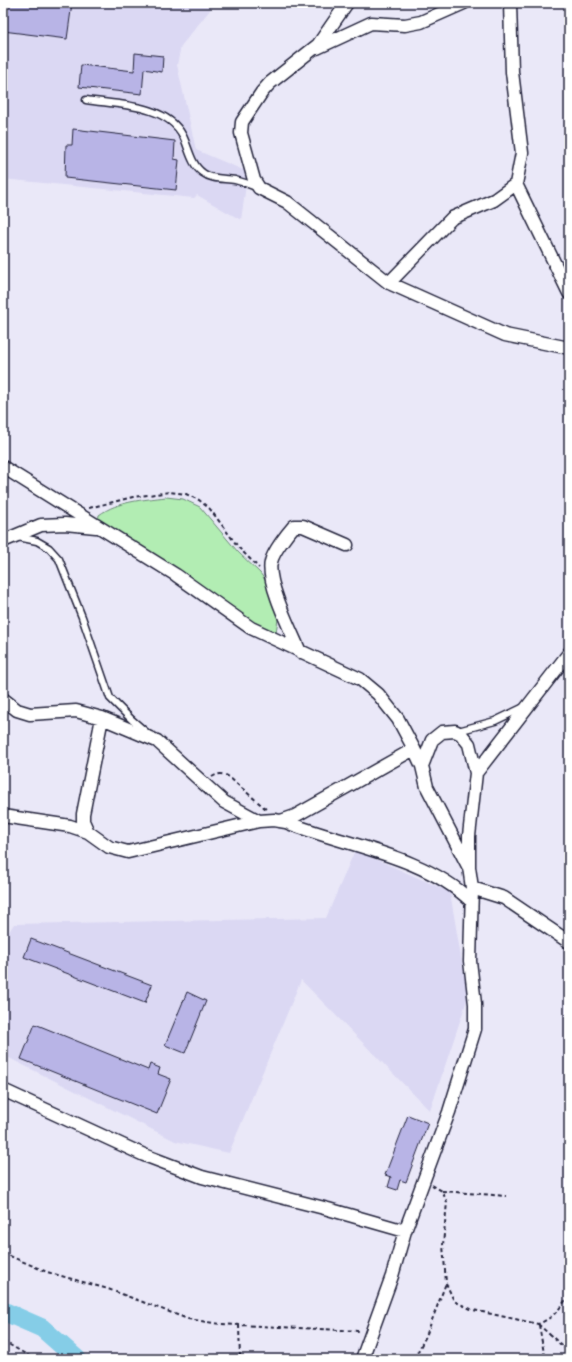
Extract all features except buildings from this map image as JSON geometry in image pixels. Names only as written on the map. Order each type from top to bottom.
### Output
[{"type":"street","points":[[347,3],[318,45],[270,83],[242,122],[241,133],[243,142],[254,180],[259,188],[287,202],[389,284],[505,335],[569,348]]},
{"type":"street","points":[[310,51],[370,23],[405,25],[420,22],[464,3]]},
{"type":"street","points":[[510,3],[512,72],[522,153],[516,184],[569,293]]},
{"type":"street","points":[[389,284],[452,218],[494,200],[516,184]]},
{"type":"street","points":[[3,467],[176,575],[251,628],[360,679],[378,694],[398,719],[414,749],[422,766],[427,787],[469,867]]},
{"type":"street","points":[[8,539],[41,525],[65,524],[99,527]]},
{"type":"street","points":[[300,652],[283,614],[271,574],[271,562],[286,534],[294,526],[302,526],[347,545]]},
{"type":"street","points":[[476,773],[569,654]]},
{"type":"street","points":[[3,699],[17,710],[30,714],[76,711],[102,718],[157,741],[224,802],[259,821]]},
{"type":"street","points":[[88,832],[83,821],[83,814],[102,718]]},
{"type":"street","points":[[362,1359],[392,1276],[405,1231],[449,1112],[475,1029],[475,1004],[470,961],[472,888],[469,867],[469,829],[476,773],[469,744],[461,734],[455,731],[442,732],[432,740],[422,766]]},
{"type":"street","points":[[281,821],[295,816],[414,749]]},
{"type":"street","points":[[3,816],[70,826],[88,832],[110,847],[128,852],[259,821],[281,821],[389,856],[443,878],[456,887],[471,901]]},
{"type":"street","points":[[472,888],[504,898],[569,942]]},
{"type":"street","points":[[3,1090],[144,1155],[202,1177],[328,1209],[405,1231]]},
{"type":"lane","points":[[86,100],[152,110],[163,115],[178,127],[194,164],[203,173],[215,178],[245,182],[259,188]]},
{"type":"lane","points":[[8,539],[36,541],[49,548],[59,559],[82,617],[110,698],[132,720],[157,741]]},
{"type":"lane","points":[[455,731],[495,720],[530,703]]},
{"type":"path","points":[[75,513],[133,497],[170,492],[186,494],[199,500],[210,509],[239,548],[260,568],[271,574]]},
{"type":"path","points":[[203,784],[218,774],[224,774],[238,782],[268,811]]},
{"type":"path","points":[[424,1181],[442,1191],[506,1196]]},
{"type":"path","points":[[442,1191],[447,1202],[443,1245],[446,1283],[454,1301],[473,1310],[538,1324],[569,1352]]},
{"type":"path","points":[[3,1253],[47,1272],[108,1289],[188,1319],[220,1324],[372,1332]]},
{"type":"path","points":[[414,1359],[426,1336],[446,1283]]},
{"type":"path","points":[[538,1324],[548,1320],[565,1302],[569,1294]]},
{"type":"path","points":[[538,1324],[545,1359]]},
{"type":"path","points":[[239,1325],[240,1359]]},
{"type":"path","points":[[3,1341],[29,1356],[31,1359]]},
{"type":"shaded area","points":[[3,3],[211,3],[210,10],[181,46],[177,65],[196,150],[248,172],[241,220],[197,195],[194,198],[3,179]]},
{"type":"shaded area","points":[[355,850],[450,892],[464,975],[469,994],[430,1111],[301,980],[229,1153],[175,1141],[7,1057],[6,1047],[3,1046],[3,941],[14,924],[326,918]]},
{"type":"green space","points":[[166,497],[183,499],[200,507],[238,552],[260,573],[268,584],[278,619],[276,633],[269,636],[98,522],[99,515],[106,510],[122,504]]},
{"type":"waterway","points":[[3,1311],[42,1328],[77,1359]]}]
